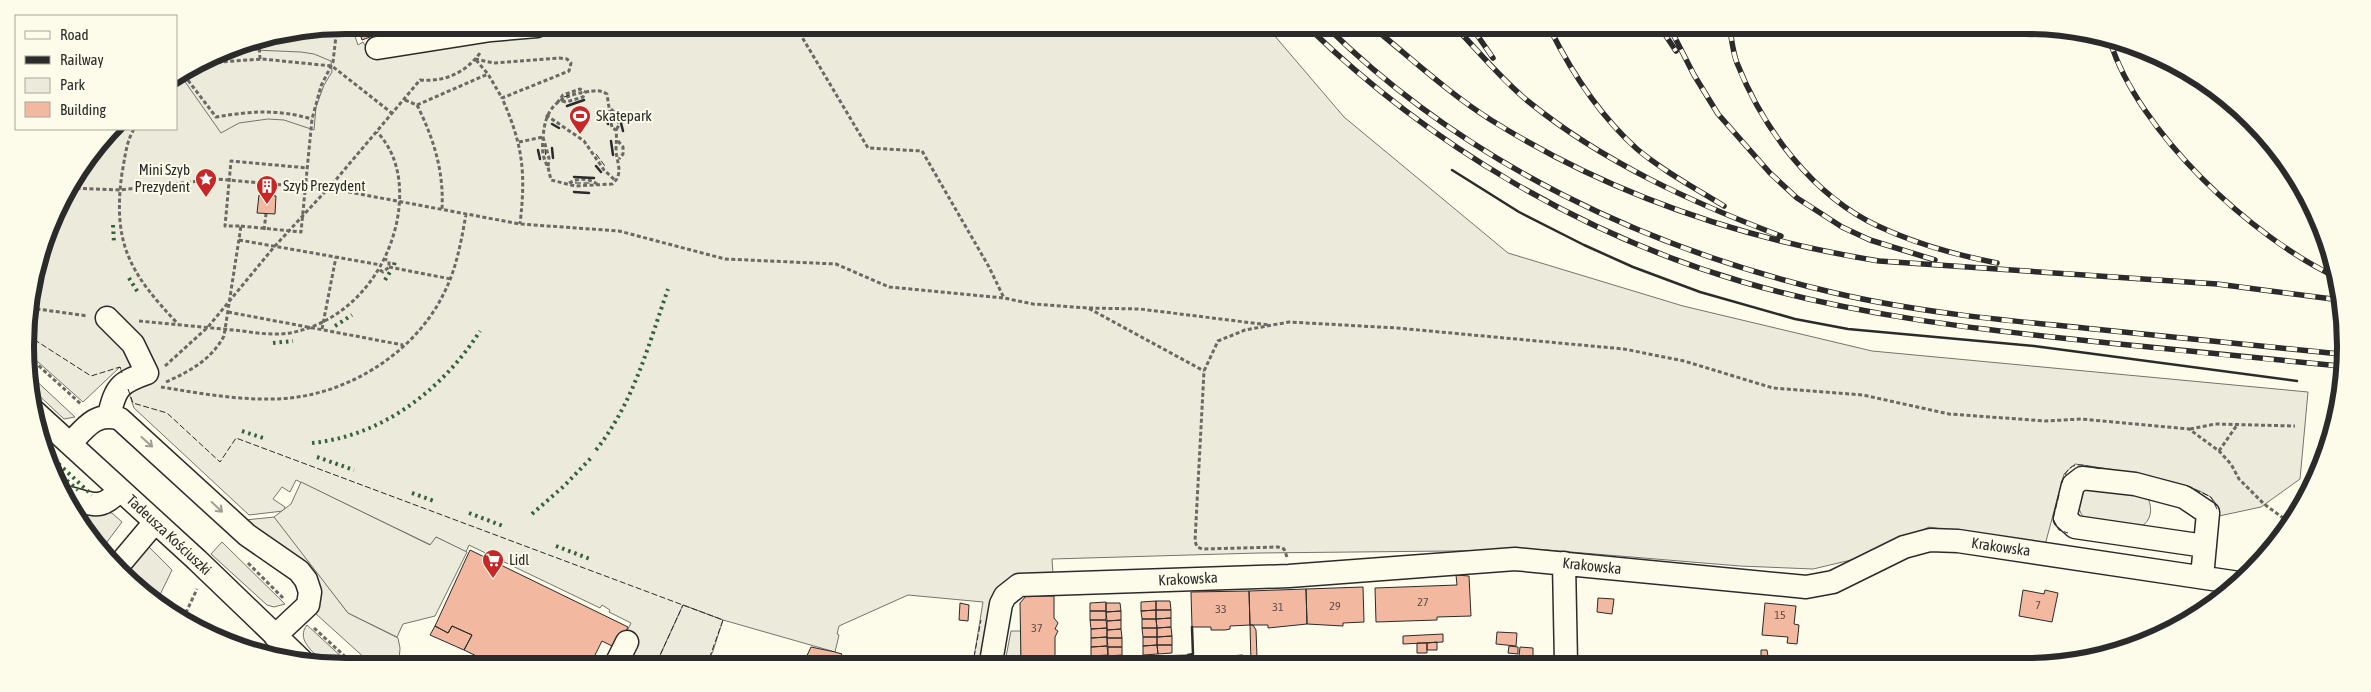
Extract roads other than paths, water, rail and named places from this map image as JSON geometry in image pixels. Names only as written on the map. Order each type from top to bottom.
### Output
[{"type":"street","points":[[377,48],[466,34]]},
{"type":"street","points":[[107,318],[133,344],[147,373],[125,381],[120,386],[109,415]]},
{"type":"street","points":[[70,444],[96,419],[109,415],[120,419],[243,531],[291,564],[306,580],[310,592],[308,605],[275,636]]},
{"type":"street","name":"Tadeusza Kościuszki","points":[[42,419],[294,654]]},
{"type":"street","points":[[2202,576],[2205,546],[2208,513],[2184,497],[2135,484],[2082,478],[2073,485],[2065,518],[2075,527],[2205,546]]},
{"type":"street","points":[[75,500],[87,504],[100,505],[107,503],[120,490]]},
{"type":"street","points":[[121,563],[155,522]]},
{"type":"street","name":"Krakowska","points":[[992,658],[1001,604],[1005,596],[1019,585],[1289,576],[1515,559],[1806,587],[1832,582],[1857,572],[1904,547],[1930,540],[1958,541],[2231,581]]},
{"type":"street","points":[[1564,563],[1566,658]]},
{"type":"railway","points":[[1316,34],[1356,71],[1405,110],[1457,147],[1511,181],[1567,212],[1624,239],[1683,262],[1743,282],[1786,294],[1872,312],[1959,326],[2337,366]]},
{"type":"railway","points":[[1335,34],[1382,77],[1439,121],[1500,160],[1563,195],[1629,226],[1696,252],[1765,275],[1866,300],[1959,315],[2337,354]]},
{"type":"railway","points":[[1381,34],[1461,99],[1491,120],[1582,170],[1678,210],[1777,240],[1879,261],[2217,284],[2334,299]]},
{"type":"railway","points":[[1462,34],[1519,94],[1557,124],[1587,144],[1682,195],[1781,236]]},
{"type":"railway","points":[[1476,34],[1493,58]]},
{"type":"railway","points":[[1553,34],[1577,78],[1611,123],[1637,149],[1657,165],[1724,206]]},
{"type":"railway","points":[[1665,34],[1676,51]]},
{"type":"railway","points":[[1673,34],[1694,75],[1718,114],[1770,173],[1797,198],[1842,227],[1870,240],[1935,260]]},
{"type":"railway","points":[[1731,34],[1737,63],[1761,112],[1793,158],[1832,197],[1854,213],[1878,226],[1907,238],[1951,253],[1997,263]]},
{"type":"railway","points":[[2112,46],[2124,76],[2145,111],[2202,179],[2270,237],[2329,273]]},
{"type":"place","name":"Skatepark","points":[[580,135]]},
{"type":"place","name":"Mini Szyb Prezydent","points":[[206,198]]},
{"type":"place","name":"Szyb Prezydent","points":[[267,205]]},
{"type":"place","name":"Lidl","points":[[493,579]]}]
